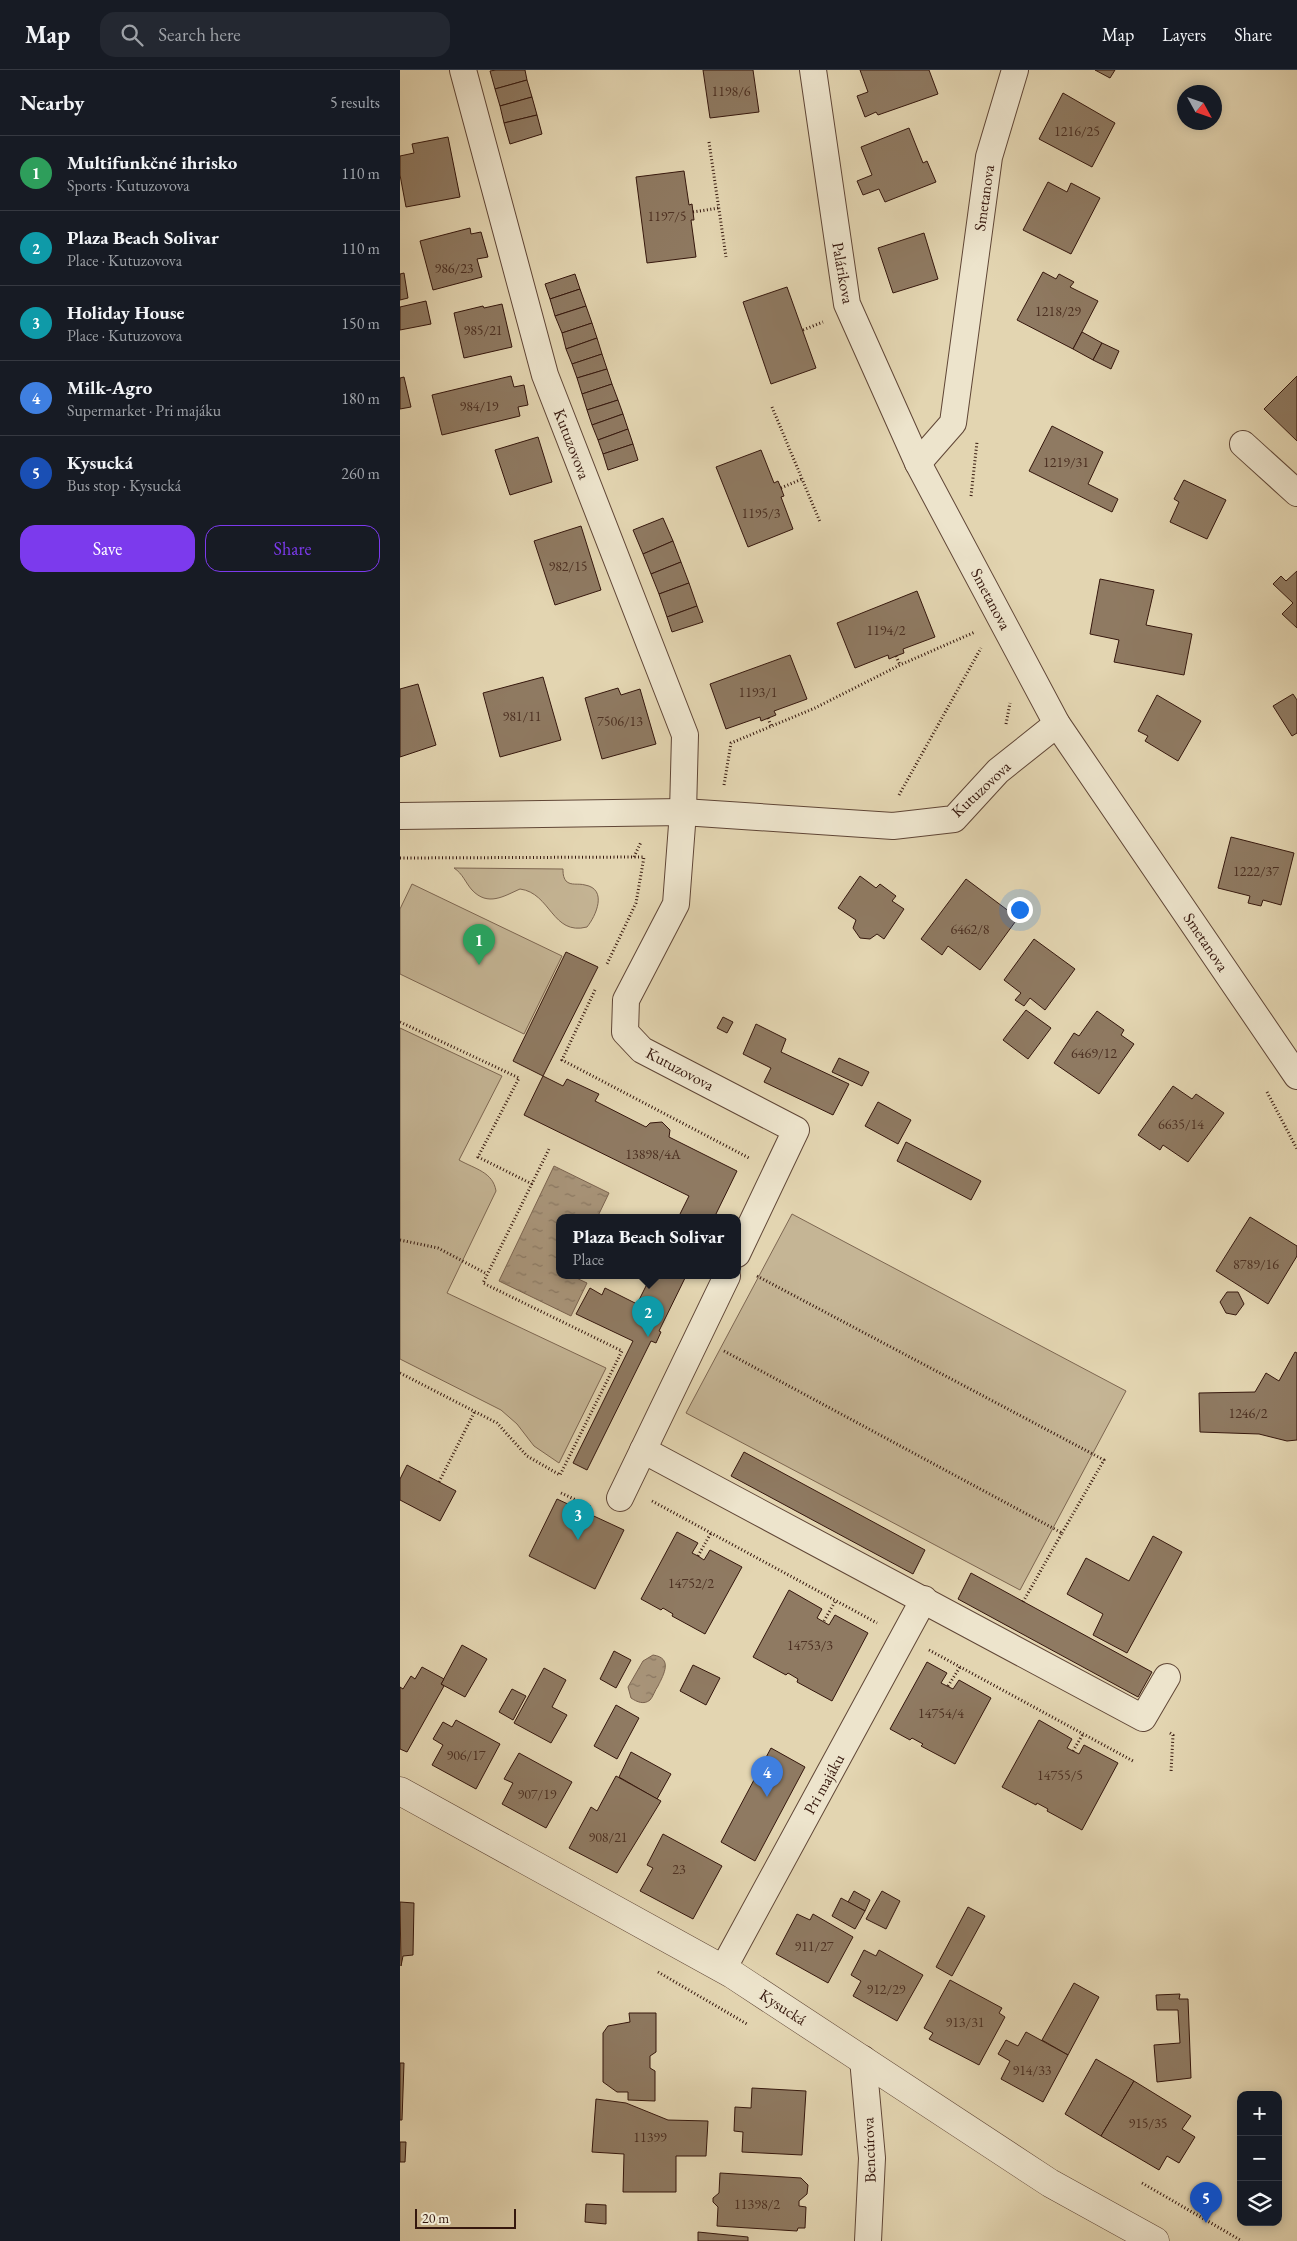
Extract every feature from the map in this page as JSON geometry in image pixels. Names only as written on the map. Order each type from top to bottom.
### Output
[{"type":"street","name":"Kutuzovova","points":[[462,70],[545,376],[685,736],[683,812],[676,904],[626,1000],[625,1032],[642,1050],[796,1130],[741,1246]]},
{"type":"street","name":"Palárikova","points":[[813,70],[847,304],[918,463]]},
{"type":"street","name":"Smetanova","points":[[1015,70],[989,157],[953,423],[918,463],[1058,724],[1297,1076]]},
{"type":"street","points":[[1243,444],[1297,493]]},
{"type":"street","name":"Kutuzovova","points":[[400,816],[683,812],[892,826],[954,819],[998,771],[1058,724]]},
{"type":"street","points":[[620,1498],[725,1279]]},
{"type":"street","points":[[644,1450],[1143,1718],[1167,1677]]},
{"type":"street","name":"Pri majáku","points":[[723,1969],[924,1599]]},
{"type":"street","name":"Kysucká","points":[[400,1791],[723,1969],[864,2059],[1050,2183],[1155,2241]]},
{"type":"street","name":"Bencúrova","points":[[864,2059],[872,2158],[868,2241]]},
{"type":"path","points":[[709,142],[726,257]]},
{"type":"path","points":[[693,212],[719,208]]},
{"type":"path","points":[[803,330],[826,321]]},
{"type":"path","points":[[772,407],[820,522]]},
{"type":"path","points":[[971,499],[978,440]]},
{"type":"path","points":[[781,488],[802,479]]},
{"type":"path","points":[[724,789],[730,743],[815,708],[900,664],[978,631]]},
{"type":"path","points":[[896,801],[984,643]]},
{"type":"path","points":[[896,656],[900,664]]},
{"type":"path","points":[[1005,731],[1011,695]]},
{"type":"path","points":[[768,718],[771,726]]},
{"type":"path","points":[[400,1022],[519,1078],[478,1157],[532,1184]]},
{"type":"path","points":[[400,1372],[497,1423],[527,1456],[560,1475],[622,1351],[483,1283],[550,1147]]},
{"type":"path","points":[[400,1240],[438,1248],[487,1274]]},
{"type":"path","points":[[754,1274],[1104,1460],[1023,1602]]},
{"type":"path","points":[[697,1337],[1062,1533]]},
{"type":"path","points":[[439,1482],[475,1411]]},
{"type":"path","points":[[698,1556],[712,1533]]},
{"type":"path","points":[[824,1621],[836,1600]]},
{"type":"path","points":[[948,1686],[960,1667]]},
{"type":"path","points":[[1073,1751],[1083,1734]]},
{"type":"path","points":[[1142,2183],[1242,2241]]},
{"type":"shaded area","points":[[454,868],[563,869],[564,878],[568,883],[585,885],[592,888],[598,897],[598,903],[594,916],[587,927],[575,928],[559,920],[539,898],[530,892],[520,889],[496,898],[484,898],[472,890],[462,875]]},
{"type":"shaded area","points":[[412,884],[562,956],[524,1034],[400,974],[400,909]]},
{"type":"shaded area","points":[[400,1028],[502,1076],[459,1160],[487,1175],[491,1179],[496,1191],[447,1293],[606,1368],[559,1463],[534,1446],[517,1424],[501,1410],[400,1359]]},
{"type":"shaded area","points":[[792,1214],[1126,1391],[1020,1590],[686,1413]]},
{"type":"water","points":[[554,1166],[609,1193],[599,1214],[556,1214],[556,1279],[578,1279],[587,1283],[571,1316],[499,1281]]},
{"type":"water","points":[[653,1655],[663,1659],[665,1663],[664,1672],[650,1700],[643,1703],[638,1702],[631,1698],[628,1687],[643,1661]]},
{"type":"building","points":[[525,70],[527,80],[495,89],[490,71]]},
{"type":"building","points":[[703,70],[753,70],[759,112],[710,118]]},
{"type":"building","points":[[860,70],[929,70],[938,94],[878,115],[876,112],[865,117],[857,96],[868,92]]},
{"type":"building","points":[[1095,70],[1115,70],[1110,78]]},
{"type":"building","points":[[527,80],[532,97],[500,106],[495,89]]},
{"type":"building","points":[[1063,93],[1115,123],[1092,167],[1039,139]]},
{"type":"building","points":[[532,97],[537,115],[504,123],[500,106]]},
{"type":"building","points":[[537,115],[542,134],[510,144],[504,123]]},
{"type":"building","points":[[909,128],[923,163],[927,161],[936,182],[885,202],[879,189],[863,195],[857,181],[872,175],[861,147]]},
{"type":"building","points":[[448,137],[460,197],[406,207],[400,175],[400,156],[414,153],[412,144]]},
{"type":"building","points":[[684,171],[689,205],[692,204],[694,220],[691,220],[696,257],[647,263],[636,177]]},
{"type":"building","points":[[1048,182],[1067,192],[1071,183],[1100,198],[1071,254],[1023,230]]},
{"type":"building","points":[[470,228],[471,234],[481,232],[488,257],[477,259],[482,277],[433,290],[420,241]]},
{"type":"building","points":[[924,233],[938,279],[893,293],[878,248]]},
{"type":"building","points":[[1043,272],[1056,279],[1059,274],[1074,282],[1070,287],[1098,301],[1073,349],[1017,320]]},
{"type":"building","points":[[404,273],[408,298],[400,300],[400,274]]},
{"type":"building","points":[[575,274],[580,289],[550,299],[545,284]]},
{"type":"building","points":[[787,287],[816,368],[771,384],[743,302]]},
{"type":"building","points":[[580,289],[586,306],[555,316],[550,299]]},
{"type":"building","points":[[426,301],[431,324],[400,330],[400,307]]},
{"type":"building","points":[[502,304],[512,347],[464,358],[454,313],[483,306],[484,308]]},
{"type":"building","points":[[586,306],[592,323],[562,333],[555,316]]},
{"type":"building","points":[[592,323],[597,338],[566,349],[562,333]]},
{"type":"building","points":[[1082,332],[1102,343],[1093,360],[1073,349]]},
{"type":"building","points":[[597,338],[602,354],[572,364],[566,349]]},
{"type":"building","points":[[1102,343],[1119,351],[1111,369],[1093,360]]},
{"type":"building","points":[[602,354],[607,369],[577,378],[572,364]]},
{"type":"building","points":[[607,369],[612,384],[582,394],[577,378]]},
{"type":"building","points":[[511,376],[514,387],[524,385],[528,405],[518,407],[520,416],[442,435],[432,395]]},
{"type":"building","points":[[1297,376],[1297,441],[1264,409]]},
{"type":"building","points":[[404,377],[411,407],[400,409],[400,378]]},
{"type":"building","points":[[612,384],[618,400],[587,410],[582,394]]},
{"type":"building","points":[[618,400],[623,414],[592,425],[587,410]]},
{"type":"building","points":[[623,414],[628,429],[598,440],[592,425]]},
{"type":"building","points":[[1052,426],[1103,452],[1088,484],[1118,499],[1112,512],[1029,471]]},
{"type":"building","points":[[628,429],[633,444],[603,454],[598,440]]},
{"type":"building","points":[[538,437],[552,482],[510,495],[495,450]]},
{"type":"building","points":[[633,444],[638,460],[608,470],[603,454]]},
{"type":"building","points":[[761,450],[774,483],[778,481],[781,488],[784,496],[781,497],[793,529],[748,547],[716,467]]},
{"type":"building","points":[[1184,480],[1226,500],[1207,539],[1170,522],[1179,502],[1174,499]]},
{"type":"building","points":[[663,518],[673,541],[643,554],[633,530]]},
{"type":"building","points":[[581,526],[601,590],[555,605],[534,541]]},
{"type":"building","points":[[673,541],[681,562],[651,574],[643,554]]},
{"type":"building","points":[[681,562],[689,583],[659,594],[651,574]]},
{"type":"building","points":[[1297,571],[1297,628],[1282,614],[1293,603],[1273,584],[1281,576],[1286,581]]},
{"type":"building","points":[[1100,579],[1154,590],[1146,625],[1192,634],[1184,675],[1114,662],[1119,640],[1090,634]]},
{"type":"building","points":[[689,583],[697,606],[667,617],[659,594]]},
{"type":"building","points":[[917,591],[935,637],[903,649],[904,653],[889,659],[888,655],[855,668],[837,623]]},
{"type":"building","points":[[697,606],[703,622],[672,632],[667,617]]},
{"type":"building","points":[[790,655],[807,699],[774,711],[776,715],[761,721],[760,717],[726,729],[710,684]]},
{"type":"building","points":[[543,677],[561,740],[500,757],[483,693]]},
{"type":"building","points":[[418,684],[436,745],[400,757],[400,689]]},
{"type":"building","points":[[618,688],[621,695],[640,689],[656,744],[602,759],[585,698]]},
{"type":"building","points":[[1293,694],[1297,700],[1297,733],[1292,736],[1273,706]]},
{"type":"building","points":[[1157,695],[1201,721],[1178,761],[1145,741],[1148,736],[1138,731]]},
{"type":"building","points":[[1231,837],[1294,853],[1281,905],[1263,900],[1261,906],[1248,903],[1250,896],[1218,888]]},
{"type":"building","points":[[860,876],[876,888],[880,884],[896,896],[892,901],[904,909],[884,939],[877,934],[870,939],[860,938],[853,928],[856,920],[838,908]]},
{"type":"building","points":[[966,879],[1018,918],[980,970],[948,946],[942,955],[921,939]]},
{"type":"building","points":[[1034,939],[1075,969],[1045,1010],[1030,998],[1024,1006],[1015,1000],[1021,993],[1004,980]]},
{"type":"building","points":[[566,952],[598,967],[543,1076],[513,1061]]},
{"type":"building","points":[[1026,1010],[1051,1028],[1028,1059],[1003,1040]]},
{"type":"building","points":[[1097,1011],[1124,1030],[1121,1035],[1134,1044],[1099,1094],[1054,1063],[1074,1033],[1079,1036]]},
{"type":"building","points":[[723,1017],[733,1022],[727,1033],[717,1028]]},
{"type":"building","points":[[756,1024],[786,1039],[781,1052],[849,1084],[833,1115],[764,1082],[771,1068],[743,1054]]},
{"type":"building","points":[[839,1058],[869,1072],[862,1086],[832,1072]]},
{"type":"building","points":[[543,1076],[563,1086],[567,1079],[599,1094],[595,1101],[646,1127],[650,1123],[662,1122],[670,1130],[669,1137],[737,1171],[716,1214],[680,1214],[689,1196],[524,1115]]},
{"type":"building","points":[[1173,1086],[1192,1099],[1196,1094],[1224,1113],[1188,1162],[1163,1145],[1160,1150],[1138,1135]]},
{"type":"building","points":[[878,1102],[911,1120],[898,1144],[865,1126]]},
{"type":"building","points":[[906,1142],[981,1181],[971,1200],[897,1161]]},
{"type":"building","points":[[1250,1217],[1297,1246],[1297,1256],[1268,1304],[1216,1271]]},
{"type":"building","points":[[650,1279],[685,1279],[659,1331],[661,1332],[656,1343],[651,1341],[587,1470],[573,1463],[633,1341],[576,1314],[590,1288],[602,1295],[605,1288],[637,1304]]},
{"type":"building","points":[[1227,1292],[1238,1292],[1244,1304],[1236,1315],[1226,1313],[1220,1302]]},
{"type":"building","points":[[1295,1352],[1297,1353],[1297,1440],[1287,1441],[1259,1434],[1200,1432],[1199,1393],[1255,1392],[1266,1373],[1279,1381]]},
{"type":"building","points":[[744,1452],[925,1550],[913,1574],[731,1476]]},
{"type":"building","points":[[407,1465],[456,1491],[440,1521],[400,1500],[400,1479]]},
{"type":"building","points":[[557,1499],[624,1530],[595,1589],[529,1556]]},
{"type":"building","points":[[677,1532],[698,1543],[692,1553],[704,1560],[710,1550],[742,1567],[705,1634],[672,1616],[673,1614],[663,1608],[661,1610],[641,1599]]},
{"type":"building","points":[[1153,1536],[1182,1552],[1127,1653],[1093,1635],[1103,1614],[1067,1594],[1086,1558],[1129,1581]]},
{"type":"building","points":[[971,1573],[1152,1672],[1138,1697],[958,1599]]},
{"type":"building","points":[[789,1590],[822,1609],[817,1618],[829,1625],[835,1615],[868,1633],[832,1701],[797,1682],[798,1679],[788,1673],[786,1675],[753,1657]]},
{"type":"building","points":[[462,1645],[487,1659],[465,1697],[441,1684]]},
{"type":"building","points":[[614,1651],[631,1660],[616,1688],[600,1679]]},
{"type":"building","points":[[927,1662],[947,1673],[941,1683],[953,1689],[959,1680],[991,1698],[955,1764],[921,1746],[923,1744],[912,1738],[910,1740],[890,1729]]},
{"type":"building","points":[[693,1665],[720,1678],[706,1705],[680,1691]]},
{"type":"building","points":[[422,1667],[444,1679],[441,1684],[444,1686],[407,1752],[400,1749],[400,1687],[403,1689],[411,1676],[415,1679]]},
{"type":"building","points":[[544,1668],[566,1680],[552,1707],[567,1715],[551,1743],[514,1723]]},
{"type":"building","points":[[512,1689],[526,1696],[513,1720],[499,1712]]},
{"type":"building","points":[[616,1705],[639,1718],[617,1759],[594,1746]]},
{"type":"building","points":[[456,1720],[500,1744],[476,1789],[432,1765],[443,1745],[433,1739],[443,1722],[452,1727]]},
{"type":"building","points":[[1039,1720],[1072,1739],[1067,1748],[1079,1754],[1084,1745],[1118,1763],[1082,1830],[1047,1811],[1048,1809],[1037,1803],[1036,1805],[1002,1787]]},
{"type":"building","points":[[771,1748],[805,1767],[755,1861],[721,1842]]},
{"type":"building","points":[[631,1752],[671,1774],[657,1799],[619,1777]]},
{"type":"building","points":[[519,1753],[572,1782],[546,1828],[502,1804],[513,1783],[504,1779]]},
{"type":"building","points":[[616,1776],[661,1801],[617,1873],[569,1848],[591,1807],[597,1811]]},
{"type":"building","points":[[663,1834],[722,1866],[693,1919],[640,1891],[653,1868],[647,1865]]},
{"type":"building","points":[[854,1891],[870,1900],[865,1911],[848,1902]]},
{"type":"building","points":[[882,1891],[900,1901],[886,1929],[866,1919]]},
{"type":"building","points":[[841,1898],[865,1911],[855,1929],[832,1916]]},
{"type":"building","points":[[400,1902],[414,1903],[413,1955],[403,1956],[401,1966]]},
{"type":"building","points":[[968,1907],[985,1916],[952,1976],[936,1967]]},
{"type":"building","points":[[797,1914],[810,1920],[813,1914],[853,1937],[828,1983],[776,1954]]},
{"type":"building","points":[[864,1950],[876,1956],[879,1950],[923,1975],[897,2021],[853,1996],[861,1981],[851,1975]]},
{"type":"building","points":[[950,1980],[1002,2008],[999,2013],[1005,2017],[979,2065],[929,2039],[933,2033],[924,2028]]},
{"type":"building","points":[[1074,1983],[1099,1997],[1068,2055],[1042,2040]]},
{"type":"building","points":[[1180,1994],[1179,1999],[1188,1999],[1191,2078],[1157,2082],[1154,2045],[1180,2043],[1178,2010],[1157,2010],[1156,1995]]},
{"type":"building","points":[[629,2013],[656,2013],[656,2052],[650,2056],[650,2068],[655,2071],[655,2101],[628,2100],[628,2092],[617,2092],[603,2082],[603,2033],[608,2026],[630,2022]]},
{"type":"building","points":[[1026,2032],[1068,2055],[1043,2102],[1001,2079],[1010,2061],[998,2054],[1006,2040],[1018,2046]]},
{"type":"building","points":[[1096,2059],[1134,2081],[1101,2136],[1065,2114]]},
{"type":"building","points":[[400,2063],[404,2063],[402,2120],[400,2120]]},
{"type":"building","points":[[1134,2081],[1191,2116],[1182,2129],[1195,2137],[1179,2163],[1167,2156],[1159,2170],[1101,2136]]},
{"type":"building","points":[[752,2088],[806,2091],[802,2155],[742,2152],[743,2132],[734,2131],[735,2107],[751,2108]]},
{"type":"building","points":[[596,2099],[626,2103],[668,2120],[708,2121],[706,2156],[676,2156],[676,2192],[623,2192],[624,2154],[592,2152]]},
{"type":"building","points":[[400,2142],[406,2142],[405,2162],[400,2162]]},
{"type":"building","points":[[720,2173],[801,2178],[808,2185],[807,2194],[799,2201],[799,2206],[806,2207],[805,2228],[798,2228],[797,2231],[717,2226],[718,2207],[713,2202],[713,2198],[719,2193]]},
{"type":"building","points":[[586,2204],[606,2205],[606,2224],[585,2222]]},
{"type":"building","points":[[698,2232],[748,2237],[748,2241],[698,2241]]},
{"type":"place","name":"Multifunkčné ihrisko","points":[[479,965]]},
{"type":"place","name":"Plaza Beach Solivar","points":[[648,1337]]},
{"type":"place","name":"Holiday House","points":[[578,1540]]},
{"type":"place","name":"Milk-Agro","points":[[767,1797]]},
{"type":"place","name":"Kysucká","points":[[1206,2223]]}]
